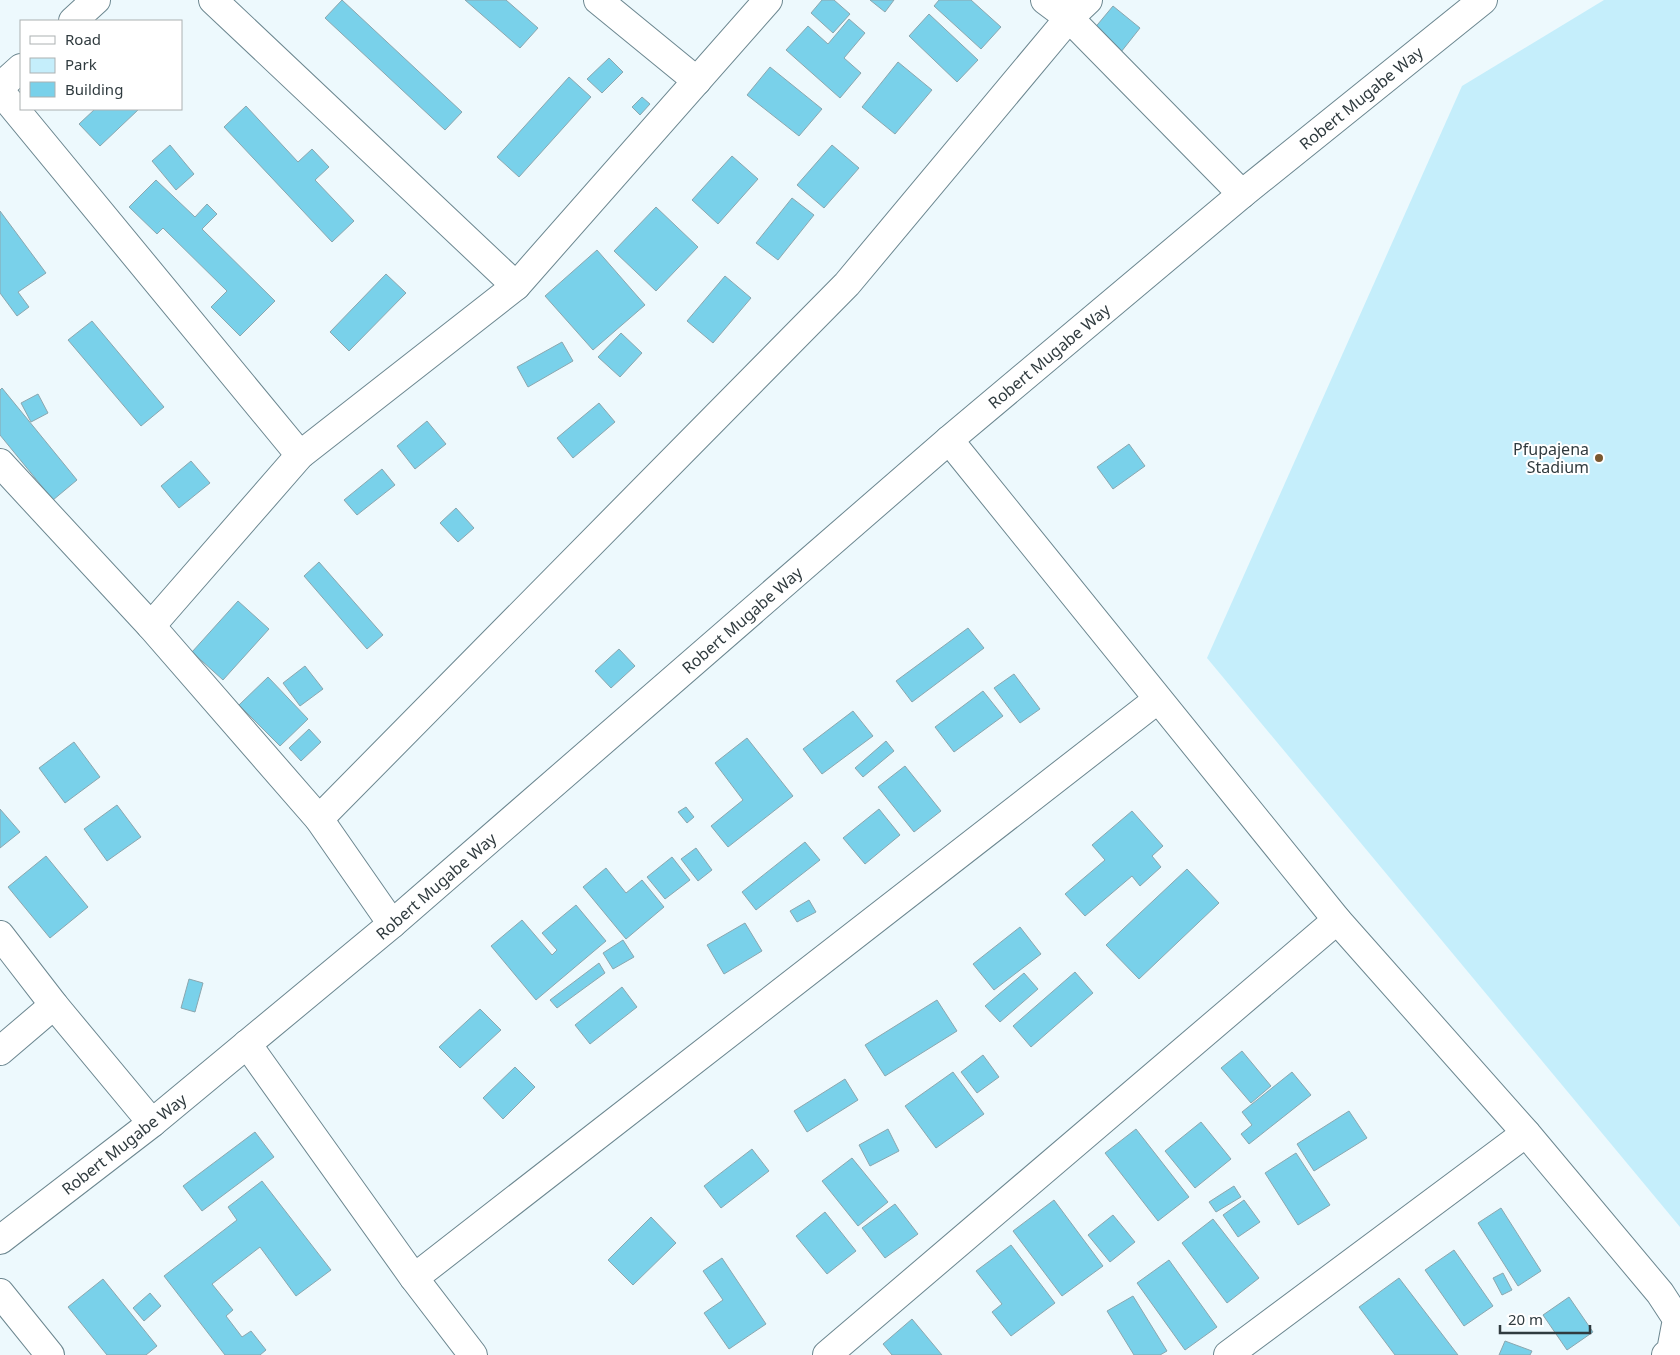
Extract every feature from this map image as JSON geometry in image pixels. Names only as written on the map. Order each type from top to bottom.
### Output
[{"type":"street","points":[[74,20],[96,0]]},
{"type":"street","points":[[213,0],[516,286]]},
{"type":"street","points":[[598,0],[697,81]]},
{"type":"street","points":[[151,626],[300,455],[516,286],[768,0]]},
{"type":"street","points":[[1045,0],[1079,9],[1242,194]]},
{"type":"street","name":"Robert Mugabe Way","points":[[0,1240],[152,1123],[392,924],[949,440],[1242,194],[1483,0]]},
{"type":"street","points":[[319,819],[847,284],[1079,9]]},
{"type":"street","points":[[20,69],[0,89],[300,455]]},
{"type":"street","points":[[949,440],[1157,700],[1337,920],[1526,1133],[1660,1294],[1677,1319],[1671,1351],[1666,1355]]},
{"type":"street","points":[[0,463],[151,626],[319,819],[392,924]]},
{"type":"street","points":[[414,1278],[1157,700]]},
{"type":"street","points":[[827,1355],[1337,920]]},
{"type":"street","points":[[0,935],[54,1005],[152,1123]]},
{"type":"street","points":[[0,1051],[54,1005]]},
{"type":"street","points":[[247,1044],[414,1278],[474,1355]]},
{"type":"street","points":[[1228,1355],[1526,1133]]},
{"type":"street","points":[[0,1293],[50,1355]]},
{"type":"green space","name":"Pfupajena Stadium","points":[[1604,0],[1680,0],[1680,1227],[1207,658],[1462,86]]},
{"type":"building","points":[[342,0],[462,112],[445,130],[325,18]]},
{"type":"building","points":[[465,0],[506,0],[538,28],[520,48]]},
{"type":"building","points":[[822,0],[834,0],[850,14],[833,33],[811,13]]},
{"type":"building","points":[[870,0],[894,0],[885,12]]},
{"type":"building","points":[[939,0],[971,0],[1001,27],[981,49],[934,6]]},
{"type":"building","points":[[1113,6],[1140,28],[1121,52],[1093,30]]},
{"type":"building","points":[[929,14],[978,60],[957,82],[909,36]]},
{"type":"building","points":[[849,19],[865,33],[844,58],[861,73],[840,98],[786,50],[808,26],[828,44]]},
{"type":"building","points":[[609,58],[623,72],[602,93],[587,79]]},
{"type":"building","points":[[898,62],[932,90],[895,134],[862,107]]},
{"type":"building","points":[[770,67],[822,109],[799,136],[747,95]]},
{"type":"building","points":[[569,77],[591,97],[519,177],[497,157]]},
{"type":"building","points":[[642,97],[650,104],[640,115],[632,107]]},
{"type":"building","points":[[246,106],[298,162],[312,149],[329,167],[315,180],[354,221],[332,242],[224,127]]},
{"type":"building","points":[[94,110],[138,110],[100,146],[79,124]]},
{"type":"building","points":[[170,145],[194,174],[176,190],[152,161]]},
{"type":"building","points":[[832,145],[859,168],[824,208],[797,185]]},
{"type":"building","points":[[732,156],[758,179],[718,224],[692,200]]},
{"type":"building","points":[[156,180],[195,217],[207,204],[217,214],[202,229],[275,301],[240,336],[211,307],[227,291],[163,228],[157,234],[129,207]]},
{"type":"building","points":[[792,198],[814,215],[778,260],[756,243]]},
{"type":"building","points":[[656,207],[698,247],[656,291],[614,251]]},
{"type":"building","points":[[0,211],[46,273],[18,292],[29,307],[17,316],[0,293]]},
{"type":"building","points":[[597,250],[645,305],[593,350],[545,296]]},
{"type":"building","points":[[386,274],[406,293],[349,351],[330,332]]},
{"type":"building","points":[[725,276],[751,298],[713,343],[687,321]]},
{"type":"building","points":[[92,321],[164,407],[141,426],[68,340]]},
{"type":"building","points":[[621,333],[642,353],[620,377],[598,357]]},
{"type":"building","points":[[562,342],[573,361],[528,387],[517,367]]},
{"type":"building","points":[[2,388],[77,480],[53,500],[0,435],[0,390]]},
{"type":"building","points":[[38,394],[48,413],[31,422],[21,403]]},
{"type":"building","points":[[599,403],[615,422],[573,458],[557,438]]},
{"type":"building","points":[[427,421],[446,444],[415,469],[397,446]]},
{"type":"building","points":[[1129,444],[1145,466],[1113,489],[1097,467]]},
{"type":"building","points":[[191,461],[210,483],[179,508],[161,486]]},
{"type":"building","points":[[382,469],[395,485],[357,515],[344,500]]},
{"type":"building","points":[[456,508],[474,528],[458,542],[440,523]]},
{"type":"building","points":[[319,562],[383,635],[367,649],[304,576]]},
{"type":"building","points":[[238,601],[269,629],[223,680],[192,652]]},
{"type":"building","points":[[968,628],[984,648],[912,702],[896,681]]},
{"type":"building","points":[[619,649],[635,666],[611,688],[595,671]]},
{"type":"building","points":[[305,666],[323,689],[300,706],[283,683]]},
{"type":"building","points":[[1014,674],[1040,709],[1020,723],[994,688]]},
{"type":"building","points":[[268,677],[308,719],[280,746],[239,705]]},
{"type":"building","points":[[983,691],[1003,716],[954,752],[935,727]]},
{"type":"building","points":[[853,711],[873,736],[822,774],[803,749]]},
{"type":"building","points":[[309,729],[321,742],[301,761],[289,748]]},
{"type":"building","points":[[747,738],[793,796],[728,847],[711,826],[743,800],[715,763]]},
{"type":"building","points":[[886,741],[894,751],[863,777],[855,768]]},
{"type":"building","points":[[74,742],[100,777],[65,803],[39,768]]},
{"type":"building","points":[[905,766],[941,811],[914,832],[878,787]]},
{"type":"building","points":[[117,805],[141,837],[107,861],[84,829]]},
{"type":"building","points":[[686,807],[694,817],[687,823],[678,812]]},
{"type":"building","points":[[0,809],[20,832],[0,848]]},
{"type":"building","points":[[879,809],[900,835],[865,864],[843,838]]},
{"type":"building","points":[[1132,811],[1163,846],[1152,856],[1161,867],[1140,886],[1132,876],[1085,916],[1065,894],[1105,860],[1092,845]]},
{"type":"building","points":[[805,842],[820,860],[756,910],[742,892]]},
{"type":"building","points":[[696,848],[712,870],[698,881],[681,859]]},
{"type":"building","points":[[46,856],[88,907],[50,938],[8,887]]},
{"type":"building","points":[[672,857],[690,880],[665,899],[647,877]]},
{"type":"building","points":[[606,868],[626,893],[642,880],[664,907],[626,939],[583,887]]},
{"type":"building","points":[[1187,869],[1219,903],[1139,979],[1106,945]]},
{"type":"building","points":[[809,900],[816,912],[797,922],[790,911]]},
{"type":"building","points":[[576,905],[606,941],[536,1000],[491,946],[522,920],[552,955],[557,950],[542,933]]},
{"type":"building","points":[[745,923],[762,951],[724,974],[707,945]]},
{"type":"building","points":[[1020,927],[1041,954],[994,990],[973,964]]},
{"type":"building","points":[[623,940],[634,957],[613,969],[603,953]]},
{"type":"building","points":[[599,963],[605,973],[557,1008],[550,1000]]},
{"type":"building","points":[[1075,972],[1093,993],[1031,1047],[1013,1026]]},
{"type":"building","points":[[1024,973],[1038,989],[1000,1022],[985,1006]]},
{"type":"building","points":[[189,979],[203,983],[195,1012],[181,1008]]},
{"type":"building","points":[[622,987],[637,1007],[590,1044],[575,1025]]},
{"type":"building","points":[[937,1000],[957,1031],[885,1076],[865,1045]]},
{"type":"building","points":[[480,1009],[501,1030],[460,1068],[439,1047]]},
{"type":"building","points":[[1242,1051],[1271,1086],[1251,1103],[1221,1068]]},
{"type":"building","points":[[983,1055],[999,1077],[977,1093],[961,1072]]},
{"type":"building","points":[[515,1067],[535,1087],[503,1119],[483,1098]]},
{"type":"building","points":[[953,1072],[984,1114],[936,1148],[905,1106]]},
{"type":"building","points":[[1292,1072],[1311,1095],[1249,1144],[1241,1134],[1252,1125],[1242,1112]]},
{"type":"building","points":[[845,1079],[858,1100],[807,1132],[794,1111]]},
{"type":"building","points":[[1349,1111],[1367,1138],[1314,1171],[1297,1144]]},
{"type":"building","points":[[1201,1122],[1231,1159],[1195,1188],[1165,1151]]},
{"type":"building","points":[[888,1129],[899,1151],[870,1166],[859,1145]]},
{"type":"building","points":[[1136,1129],[1189,1197],[1158,1221],[1105,1153]]},
{"type":"building","points":[[255,1132],[274,1157],[202,1211],[183,1186]]},
{"type":"building","points":[[752,1149],[769,1171],[721,1208],[704,1186]]},
{"type":"building","points":[[1296,1153],[1330,1205],[1298,1225],[1265,1173]]},
{"type":"building","points":[[852,1158],[888,1202],[858,1226],[822,1181]]},
{"type":"building","points":[[262,1181],[331,1270],[296,1296],[260,1247],[212,1284],[233,1310],[226,1316],[242,1337],[251,1331],[266,1350],[260,1355],[225,1355],[164,1276],[237,1220],[228,1207]]},
{"type":"building","points":[[1234,1186],[1241,1197],[1216,1212],[1209,1202]]},
{"type":"building","points":[[1054,1200],[1103,1266],[1062,1296],[1013,1231]]},
{"type":"building","points":[[1244,1200],[1260,1222],[1238,1237],[1223,1215]]},
{"type":"building","points":[[895,1204],[918,1234],[885,1258],[862,1228]]},
{"type":"building","points":[[1501,1208],[1541,1271],[1518,1286],[1478,1223]]},
{"type":"building","points":[[825,1212],[856,1251],[827,1274],[796,1236]]},
{"type":"building","points":[[1113,1215],[1135,1242],[1110,1262],[1088,1235]]},
{"type":"building","points":[[651,1217],[676,1243],[633,1285],[608,1260]]},
{"type":"building","points":[[1213,1219],[1259,1278],[1227,1303],[1182,1243]]},
{"type":"building","points":[[1011,1245],[1055,1303],[1011,1336],[992,1312],[1002,1304],[976,1271]]},
{"type":"building","points":[[1454,1250],[1493,1306],[1464,1326],[1425,1270]]},
{"type":"building","points":[[722,1258],[766,1324],[729,1349],[704,1313],[723,1300],[703,1271]]},
{"type":"building","points":[[1169,1260],[1217,1327],[1185,1350],[1137,1283]]},
{"type":"building","points":[[1503,1273],[1512,1290],[1502,1295],[1493,1278]]},
{"type":"building","points":[[1399,1278],[1458,1355],[1395,1355],[1359,1307]]},
{"type":"building","points":[[103,1279],[157,1346],[146,1355],[107,1355],[68,1307]]},
{"type":"building","points":[[150,1293],[161,1306],[144,1321],[133,1308]]},
{"type":"building","points":[[1133,1296],[1167,1351],[1160,1355],[1134,1355],[1107,1311]]},
{"type":"building","points":[[1569,1297],[1593,1332],[1567,1350],[1543,1315]]},
{"type":"building","points":[[912,1319],[942,1355],[892,1355],[883,1344]]},
{"type":"building","points":[[1505,1341],[1532,1351],[1530,1355],[1499,1355]]},
{"type":"place","name":"Pfupajena Stadium","points":[[1599,458]]}]
